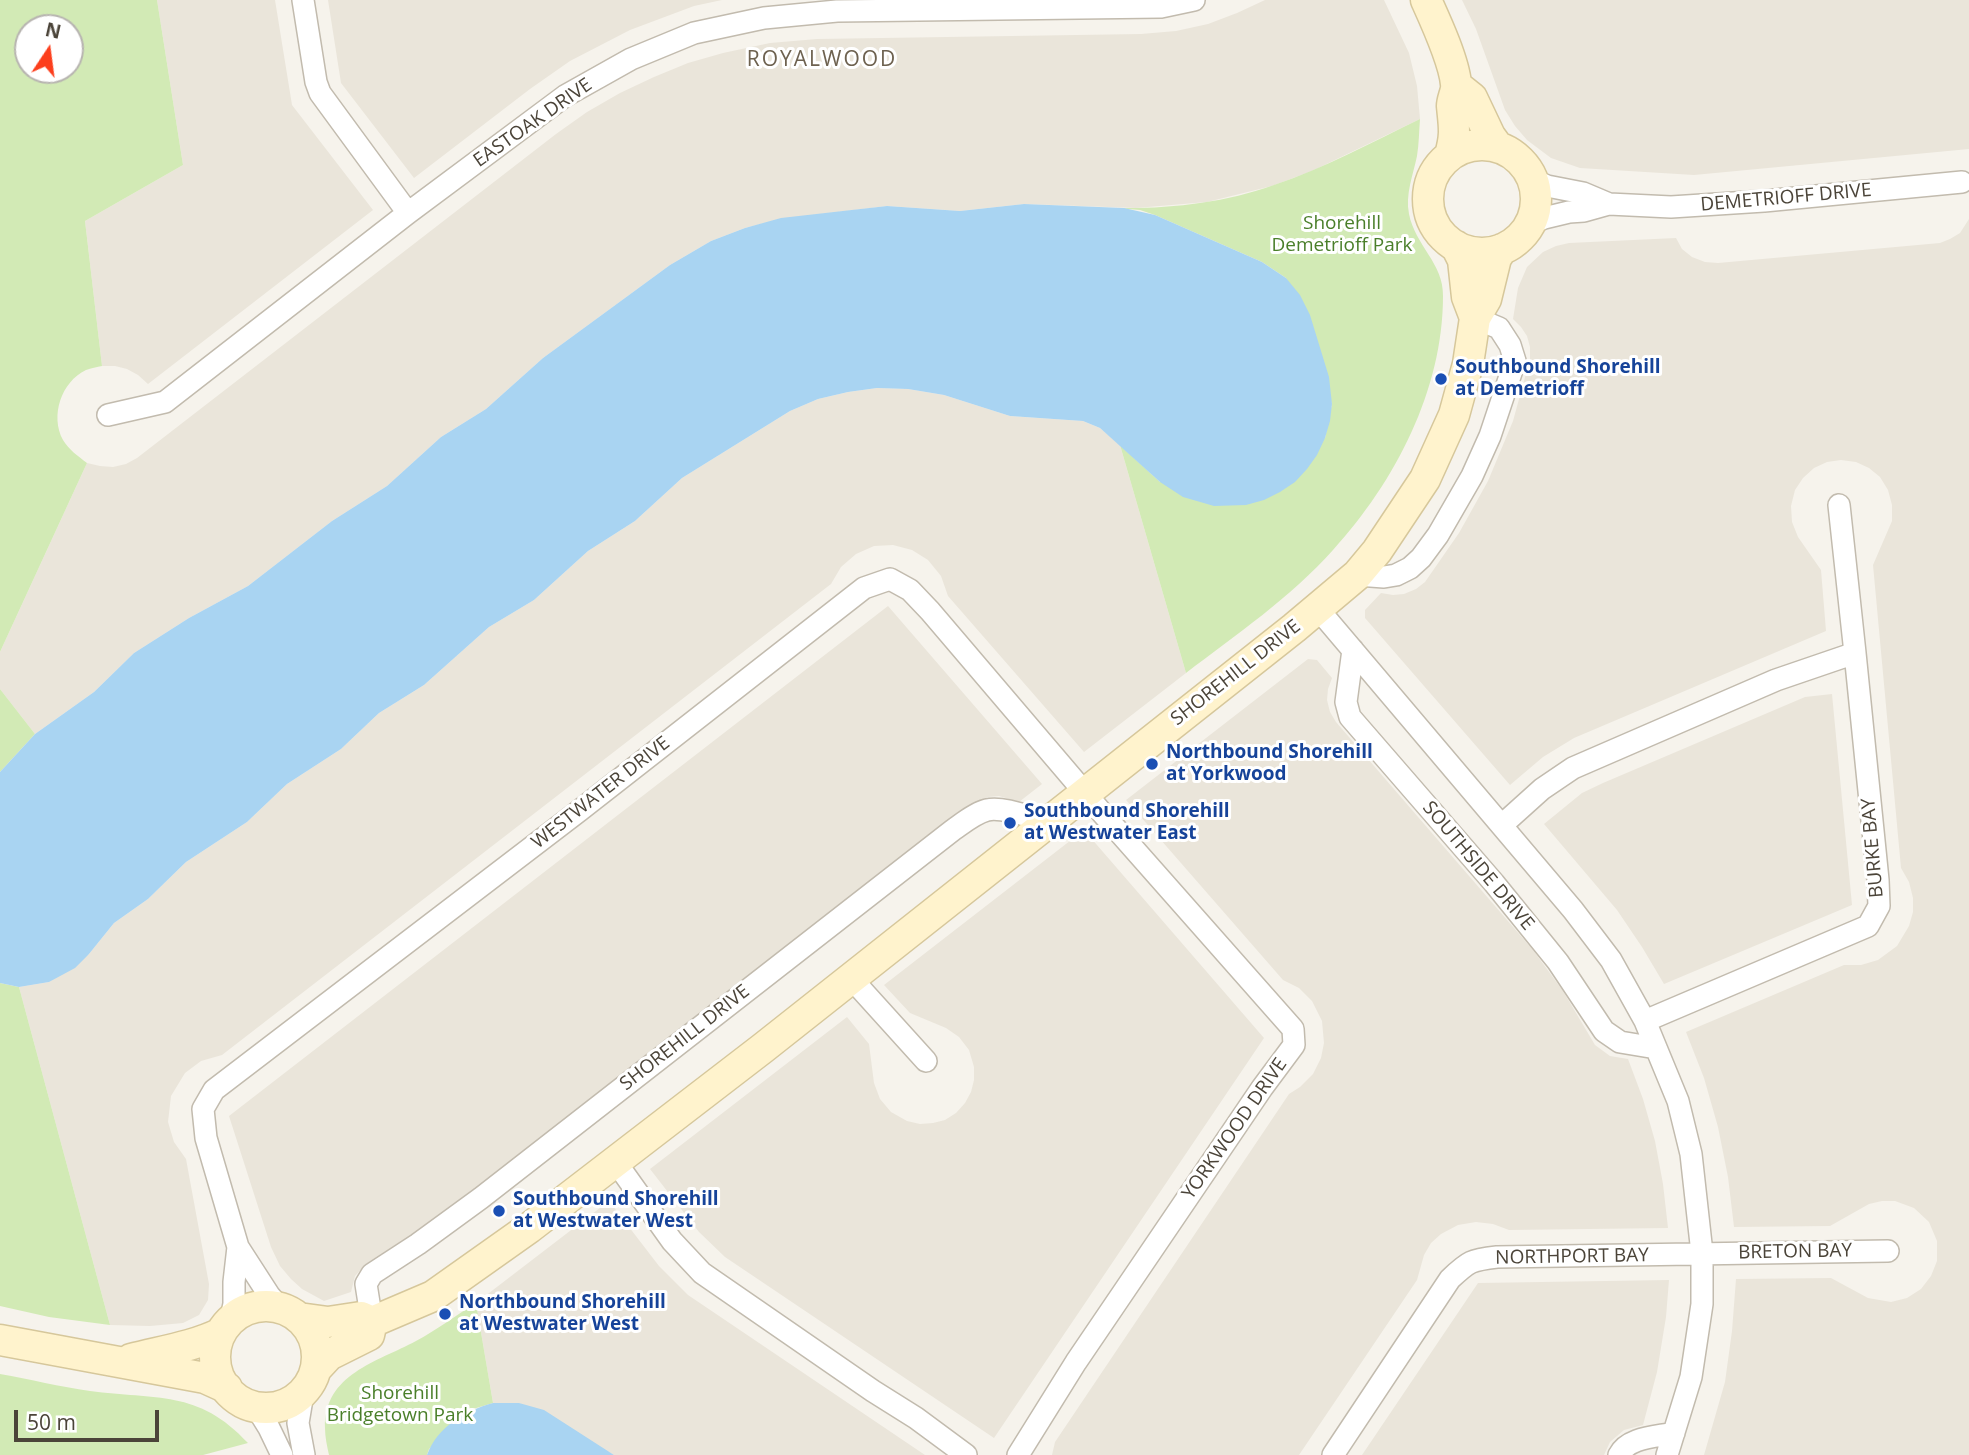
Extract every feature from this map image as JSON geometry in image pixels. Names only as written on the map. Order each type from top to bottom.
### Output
[{"type":"street","points":[[303,0],[320,93],[408,213]]},
{"type":"street","name":"EASTOAK DRIVE","points":[[108,415],[165,402],[408,213],[565,96],[631,59],[694,33],[764,18],[836,10],[1161,6],[1194,0]]},
{"type":"street","name":"SHOREHILL DRIVE","points":[[1426,0],[1447,50],[1457,86],[1452,103],[1454,141],[1450,155],[1432,178],[1428,198],[1435,226],[1456,246],[1463,260],[1467,297],[1475,318]]},
{"type":"street","name":"SHOREHILL DRIVE","points":[[1457,86],[1472,98],[1498,147],[1519,160],[1533,180]]},
{"type":"street","points":[[1450,155],[1473,145],[1498,147]]},
{"type":"street","points":[[1530,224],[1536,198],[1533,180]]},
{"type":"street","name":"DEMETRIOFF DRIVE","points":[[1533,180],[1547,186],[1583,193],[1609,204]]},
{"type":"street","name":"DEMETRIOFF DRIVE","points":[[1530,224],[1544,218],[1609,204],[1671,207],[1962,182]]},
{"type":"street","name":"SHOREHILL DRIVE","points":[[290,1313],[328,1322],[361,1317],[372,1322],[433,1296],[529,1228],[762,1048],[1357,575],[1377,551],[1425,479],[1454,415],[1468,364],[1475,318],[1486,299],[1496,258],[1502,250],[1515,242],[1530,224]]},
{"type":"street","points":[[1456,246],[1474,252],[1502,250]]},
{"type":"street","points":[[1357,575],[1396,575],[1416,563],[1438,535],[1472,476],[1490,436],[1515,361],[1510,345],[1499,328],[1475,318]]},
{"type":"street","name":"BURKE BAY","points":[[1646,1021],[1868,926],[1879,906],[1839,505]]},
{"type":"street","name":"WESTWATER DRIVE","points":[[290,1313],[268,1296],[238,1247],[205,1139],[203,1109],[214,1090],[579,811],[864,588],[890,579],[911,590],[1085,793]]},
{"type":"street","points":[[1318,608],[1594,937],[1611,960],[1646,1021],[1678,1101],[1690,1154],[1702,1254],[1702,1304],[1691,1377],[1667,1455]]},
{"type":"street","name":"SOUTHSIDE DRIVE","points":[[1353,650],[1346,702],[1350,717],[1494,883],[1558,962],[1604,1031],[1620,1042],[1656,1048]]},
{"type":"street","points":[[1502,825],[1542,789],[1573,768],[1776,680],[1854,653]]},
{"type":"street","name":"YORKWOOD DRIVE","points":[[1018,1455],[1076,1362],[1293,1045],[1293,1029],[1085,793]]},
{"type":"street","name":"SHOREHILL DRIVE","points":[[309,1381],[329,1355],[369,1335],[372,1322],[366,1284],[372,1273],[418,1244],[481,1198],[953,830],[987,810],[1000,810],[1048,822]]},
{"type":"street","points":[[850,977],[926,1061]]},
{"type":"street","points":[[615,1161],[672,1241],[702,1273],[966,1455]]},
{"type":"street","name":"WESTWATER DRIVE","points":[[226,1326],[234,1304],[238,1247]]},
{"type":"street","name":"BRETON BAY","points":[[1702,1254],[1888,1251]]},
{"type":"street","name":"NORTHPORT BAY","points":[[1333,1455],[1450,1279],[1466,1264],[1474,1260],[1497,1257],[1702,1254]]},
{"type":"street","points":[[120,1362],[185,1348],[226,1326],[246,1310],[262,1306],[290,1313],[309,1329],[316,1344],[318,1358],[298,1423],[304,1455]]},
{"type":"street","points":[[226,1326],[215,1350],[215,1361],[217,1372],[235,1397],[256,1407],[274,1408],[290,1402],[309,1381]]},
{"type":"street","points":[[0,1340],[205,1378],[226,1388]]},
{"type":"street","points":[[256,1407],[282,1455]]},
{"type":"street","points":[[1619,1455],[1622,1448],[1636,1440],[1674,1433]]},
{"type":"shaded area","points":[[157,0],[275,0],[292,105],[373,210],[148,384],[127,369],[102,366],[85,221],[183,165]]},
{"type":"shaded area","points":[[328,0],[722,0],[694,6],[630,30],[570,61],[414,178],[341,83]]},
{"type":"shaded area","points":[[1265,0],[1384,0],[1409,53],[1417,86],[1420,119],[1312,171],[1272,186],[1207,202],[1136,208],[1024,204],[960,211],[887,206],[781,219],[745,228],[711,241],[670,265],[543,358],[486,409],[441,437],[387,486],[332,521],[248,586],[189,618],[134,653],[94,692],[35,734],[0,689],[0,652],[87,463],[113,467],[137,458],[556,134],[620,93],[688,63],[770,43],[817,39],[1141,34],[1176,31],[1208,24]]},
{"type":"shaded area","points":[[1462,0],[1969,0],[1969,149],[1694,175],[1580,168],[1551,158],[1527,140],[1515,126],[1505,110],[1476,29]]},
{"type":"shaded area","points":[[1969,219],[1969,1455],[1704,1455],[1725,1382],[1736,1279],[1831,1278],[1868,1298],[1891,1302],[1907,1298],[1921,1289],[1931,1276],[1937,1261],[1937,1241],[1929,1222],[1914,1208],[1895,1201],[1869,1204],[1830,1226],[1734,1227],[1718,1127],[1704,1078],[1686,1032],[1844,965],[1861,965],[1878,960],[1897,946],[1909,926],[1913,898],[1909,882],[1901,868],[1873,565],[1892,521],[1888,490],[1880,477],[1869,468],[1856,462],[1841,460],[1814,468],[1795,490],[1791,506],[1792,522],[1798,537],[1821,570],[1826,631],[1574,738],[1543,757],[1510,785],[1365,618],[1365,610],[1381,593],[1404,594],[1425,582],[1459,533],[1488,481],[1513,421],[1530,359],[1527,336],[1513,319],[1518,288],[1527,267],[1543,252],[1569,243],[1676,238],[1682,249],[1692,257],[1718,263],[1940,243],[1960,233]]},
{"type":"shaded area","points":[[877,388],[908,389],[944,395],[1010,416],[1083,421],[1100,428],[1120,445],[1186,673],[1084,752],[948,596],[941,576],[928,560],[912,550],[893,545],[874,546],[856,554],[841,567],[831,584],[222,1055],[201,1061],[185,1073],[171,1096],[168,1122],[174,1142],[186,1159],[209,1284],[208,1300],[199,1315],[183,1323],[110,1325],[19,987],[49,982],[89,954],[114,923],[148,899],[186,862],[247,822],[287,784],[341,749],[379,713],[424,685],[489,627],[534,600],[588,551],[635,521],[682,478],[790,411],[818,399]]},
{"type":"shaded area","points":[[888,606],[1042,784],[1019,802],[999,796],[978,801],[437,1219],[366,1264],[355,1276],[351,1292],[324,1301],[302,1289],[280,1266],[271,1247],[229,1116]]},
{"type":"shaded area","points":[[1308,659],[1317,660],[1332,678],[1327,700],[1336,722],[1533,950],[1563,991],[1595,1045],[1610,1056],[1628,1059],[1655,1141],[1668,1228],[1509,1230],[1476,1222],[1458,1225],[1441,1234],[1431,1243],[1424,1255],[1417,1280],[1299,1455],[1052,1455],[1055,1442],[1289,1094],[1313,1074],[1321,1058],[1324,1043],[1322,1021],[1312,1001],[1299,988],[1283,980],[1126,800]]},
{"type":"shaded area","points":[[1832,694],[1852,905],[1664,984],[1617,910],[1544,824],[1582,793],[1603,783],[1805,697]]},
{"type":"shaded area","points":[[1084,830],[1264,1038],[994,1438],[725,1257],[699,1232],[650,1169],[847,1017],[869,1044],[874,1083],[880,1099],[891,1112],[907,1121],[920,1124],[945,1120],[956,1113],[971,1092],[974,1080],[974,1067],[969,1050],[959,1037],[946,1028],[910,1013],[884,985]]},
{"type":"shaded area","points":[[609,1201],[659,1266],[688,1295],[925,1455],[614,1455],[519,1403],[493,1403],[476,1303]]},
{"type":"shaded area","points":[[1669,1280],[1657,1372],[1643,1425],[1624,1430],[1610,1442],[1604,1455],[1362,1455],[1478,1283]]},
{"type":"green space","points":[[0,0],[157,0],[183,165],[85,221],[102,366],[86,370],[70,383],[60,400],[58,421],[65,444],[87,463],[0,652]]},
{"type":"green space","name":"Shorehill Demetrioff Park","points":[[1420,119],[1418,151],[1408,207],[1412,225],[1439,274],[1443,296],[1435,366],[1425,400],[1395,465],[1356,523],[1333,550],[1281,600],[1186,673],[1120,445],[1160,482],[1325,438],[1332,404],[1286,278],[1262,262],[1155,215],[1140,210],[1116,208],[1196,204],[1255,191],[1330,163]]},
{"type":"green space","points":[[0,689],[35,734],[0,772]]},
{"type":"green space","points":[[0,983],[19,987],[110,1325],[49,1317],[0,1306]]},
{"type":"green space","name":"Shorehill Bridgetown Park","points":[[476,1303],[493,1403],[473,1409],[429,1449],[427,1455],[329,1455],[325,1431],[327,1410],[333,1395],[343,1382],[370,1364],[424,1337]]},
{"type":"green space","points":[[0,1374],[79,1389],[156,1397],[193,1405],[212,1413],[248,1443],[203,1455],[0,1455]]},
{"type":"water","points":[[1024,204],[1124,208],[1155,215],[1262,262],[1286,278],[1300,295],[1310,315],[1329,377],[1332,404],[1325,438],[1317,455],[1295,482],[1264,500],[1246,505],[1214,506],[1183,497],[1160,482],[1100,428],[1083,421],[1010,416],[944,395],[908,389],[877,388],[818,399],[790,411],[682,478],[635,521],[588,551],[534,600],[489,627],[424,685],[379,713],[341,749],[287,784],[247,822],[186,862],[148,899],[114,923],[75,968],[49,982],[19,987],[0,983],[0,772],[35,734],[94,692],[134,653],[189,618],[248,586],[332,521],[387,486],[441,437],[486,409],[543,358],[670,265],[711,241],[781,218],[887,206],[960,211]]},
{"type":"water","points":[[493,1403],[519,1403],[544,1410],[614,1455],[427,1455],[445,1428],[472,1410]]},
{"type":"place","name":"Southbound Shorehill at Demetrioff","points":[[1441,379]]},
{"type":"place","name":"Northbound Shorehill at Yorkwood","points":[[1152,764]]},
{"type":"place","name":"Southbound Shorehill at Westwater East","points":[[1010,823]]},
{"type":"place","name":"Southbound Shorehill at Westwater West","points":[[499,1211]]},
{"type":"place","name":"Northbound Shorehill at Westwater West","points":[[445,1314]]},
{"type":"district","name":"ROYALWOOD","points":[[822,60]]}]
